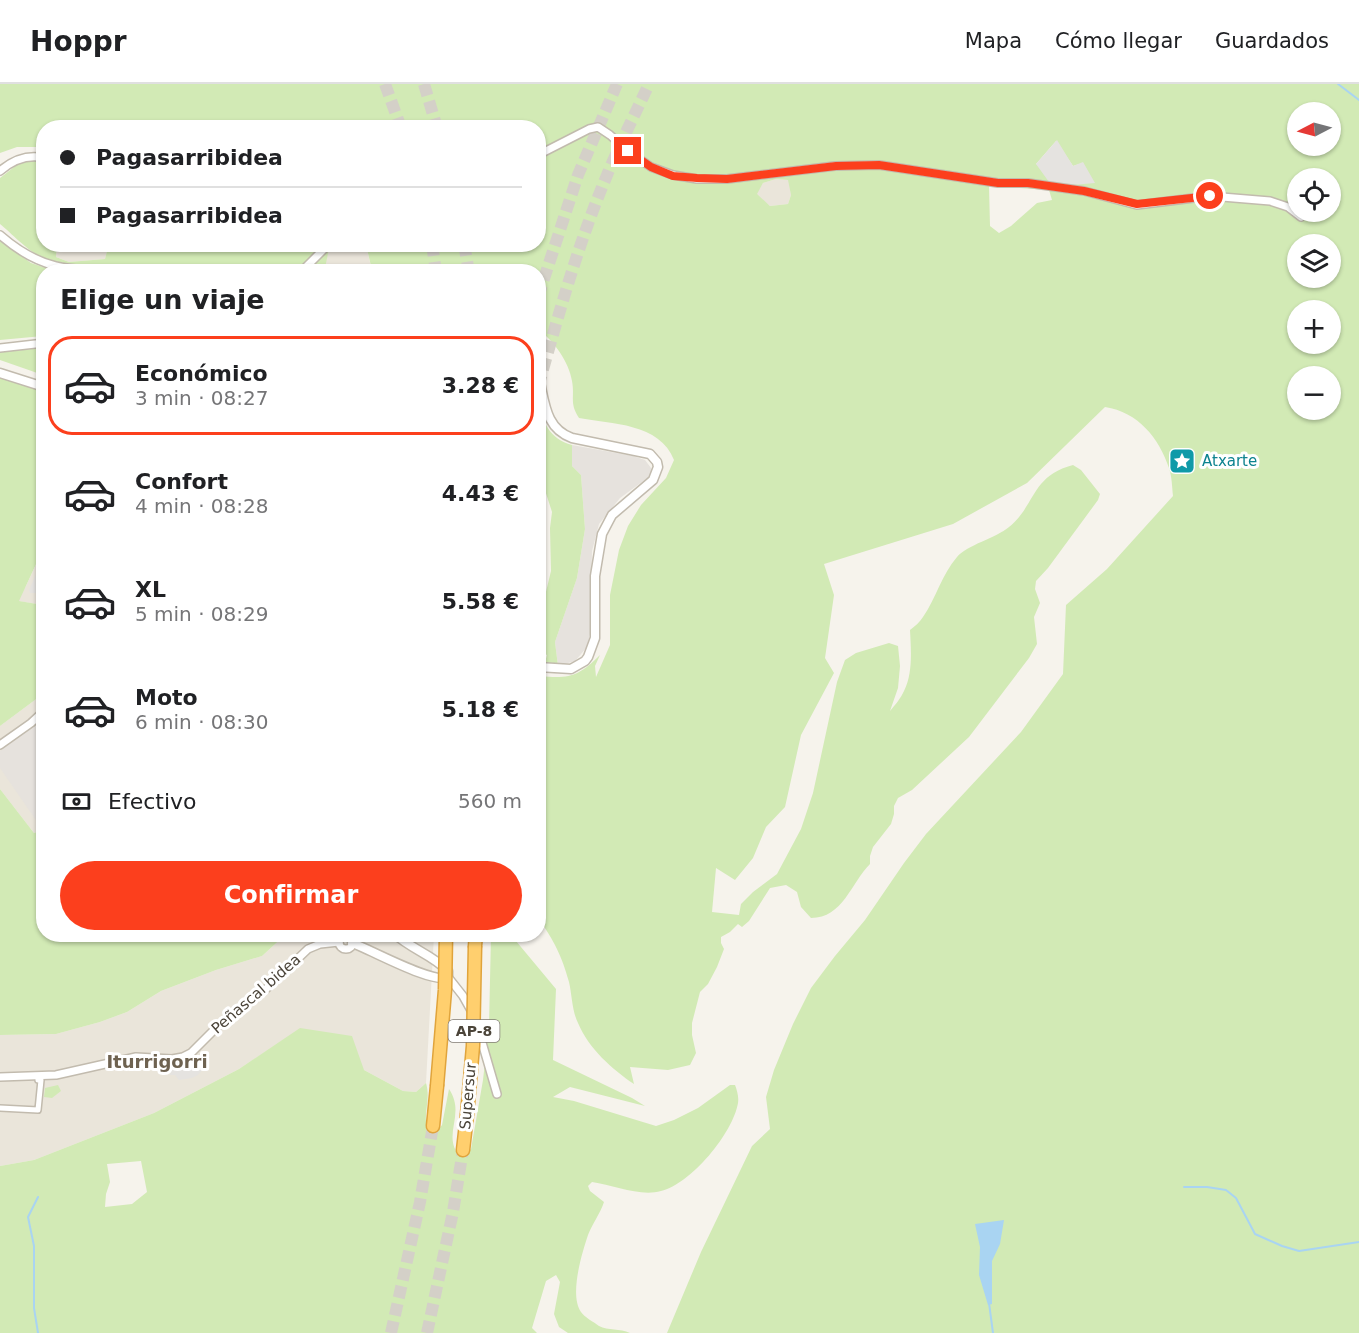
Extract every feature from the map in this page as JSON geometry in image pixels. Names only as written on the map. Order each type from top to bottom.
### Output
[{"type":"highway","name":"Supersur","points":[[434,1126],[445,990],[446,942]]},
{"type":"highway","name":"Supersur","points":[[463,1150],[473,1046],[476,942]]},
{"type":"street","points":[[546,151],[598,127],[640,160],[673,176],[727,179],[836,166],[879,165],[998,183],[1028,183],[1084,191],[1137,204],[1210,196],[1270,201],[1287,207]]},
{"type":"street","points":[[0,171],[12,161],[36,158]]},
{"type":"street","points":[[0,235],[26,255],[45,264]]},
{"type":"street","points":[[309,264],[321,252]]},
{"type":"street","points":[[0,348],[36,344]]},
{"type":"street","points":[[0,373],[36,384]]},
{"type":"street","points":[[546,410],[555,428],[561,433],[572,438],[650,454],[658,467],[654,480],[612,515],[606,525],[597,557],[593,647],[585,661],[571,669],[546,669]]},
{"type":"street","points":[[0,745],[36,718]]},
{"type":"street","name":"Peñascal bidea","points":[[0,1077],[66,1073],[136,1057],[172,1059],[188,1055],[218,1026],[265,990],[308,949],[320,944],[339,942],[340,946],[346,949],[352,943]]},
{"type":"street","points":[[404,942],[441,964],[448,971],[448,977],[463,996],[475,1018],[497,1094]]},
{"type":"street","points":[[352,943],[434,978],[443,980],[448,977]]},
{"type":"street","points":[[0,1108],[39,1110],[41,1080],[38,1080],[38,1076]]},
{"type":"shaded area","points":[[1057,140],[1073,166],[1083,162],[1095,183],[1072,185],[1049,182],[1036,164]]},
{"type":"shaded area","points":[[776,179],[789,180],[791,195],[788,204],[770,206],[756,194],[763,183]]},
{"type":"shaded area","points":[[56,252],[107,252],[105,259],[69,262],[56,257]]},
{"type":"shaded area","points":[[328,252],[368,252],[370,264],[325,264]]},
{"type":"shaded area","points":[[572,445],[645,460],[651,472],[650,476],[620,498],[599,524],[592,551],[590,634],[587,647],[575,661],[558,666],[555,642],[577,578],[585,529],[581,475],[572,466]]},
{"type":"shaded area","points":[[36,564],[36,604],[18,601]]},
{"type":"shaded area","points":[[36,574],[36,593],[30,593],[29,590]]},
{"type":"shaded area","points":[[36,699],[36,832],[34,833],[0,789],[0,726]]},
{"type":"shaded area","points":[[36,721],[36,820],[0,768],[0,751]]},
{"type":"shaded area","points":[[277,942],[434,942],[426,1083],[416,1092],[403,1091],[364,1070],[300,1029],[239,1069],[154,1113],[34,1160],[0,1166],[0,1035],[56,1034],[100,1022],[127,1012],[161,991],[216,970],[262,956]]},
{"type":"shaded area","points":[[195,1059],[203,1069],[198,1075],[179,1080],[175,1075],[170,1075],[172,1066],[186,1064]]},
{"type":"green space","points":[[0,84],[1359,84],[1359,1333],[667,1333],[701,1252],[752,1146],[770,1129],[766,1097],[774,1070],[811,988],[865,920],[926,834],[1021,732],[1063,674],[1066,605],[1107,569],[1173,496],[1171,475],[1165,457],[1146,428],[1128,414],[1105,407],[1027,483],[953,524],[824,564],[834,595],[825,658],[834,673],[801,735],[785,807],[766,827],[753,858],[735,880],[716,868],[712,912],[739,915],[741,904],[777,874],[801,829],[813,793],[837,682],[845,660],[856,653],[889,643],[898,646],[900,666],[898,688],[890,711],[903,694],[909,677],[910,630],[923,617],[957,557],[1009,527],[1024,510],[1041,484],[1059,470],[1073,465],[1081,470],[1100,494],[1098,500],[1048,568],[1036,581],[1035,589],[1040,603],[1034,617],[1037,644],[1029,658],[969,737],[912,790],[898,798],[891,824],[873,847],[870,864],[839,906],[822,916],[811,918],[801,907],[797,892],[786,885],[770,888],[749,921],[742,927],[738,924],[721,937],[724,949],[708,984],[700,992],[692,1023],[696,1053],[690,1065],[668,1070],[630,1067],[634,1084],[602,1058],[588,1041],[574,1013],[569,982],[563,964],[546,930],[546,676],[567,676],[580,672],[600,655],[595,666],[596,677],[610,645],[610,595],[619,550],[628,526],[641,505],[666,478],[674,460],[658,439],[646,432],[619,424],[579,418],[573,404],[573,387],[568,367],[546,336],[546,264],[371,264],[368,252],[546,252],[546,120],[36,120],[36,147],[17,147],[0,153]],"holes":[[[1056,141],[1073,166],[1083,163],[1094,183],[1036,164]],[[776,179],[788,180],[791,195],[788,204],[770,206],[757,194],[763,183]],[[989,186],[1049,190],[1052,200],[1037,203],[1011,226],[999,233],[990,226]]]},
{"type":"green space","points":[[36,161],[36,252],[56,252],[56,257],[69,262],[105,259],[107,252],[328,252],[326,264],[68,264],[54,261],[35,254],[0,224],[0,178],[18,164]]},
{"type":"green space","points":[[0,241],[36,265],[36,337],[0,340]]},
{"type":"green space","points":[[36,349],[36,373],[0,360],[0,352]]},
{"type":"green space","points":[[0,377],[36,388],[36,564],[19,601],[36,604],[36,699],[0,726]]},
{"type":"green space","points":[[546,425],[558,439],[572,445],[572,466],[581,475],[585,529],[577,578],[555,642],[558,666],[546,662],[546,592],[551,571],[552,512],[546,493]]},
{"type":"green space","points":[[0,789],[34,833],[36,832],[36,942],[277,942],[262,956],[216,970],[161,991],[127,1012],[100,1022],[56,1034],[0,1035]]},
{"type":"green space","points":[[491,942],[517,942],[556,989],[553,1060],[645,1106],[570,1087],[553,1097],[574,1101],[656,1126],[698,1108],[730,1085],[735,1085],[738,1103],[728,1128],[709,1156],[685,1179],[661,1191],[644,1193],[592,1182],[588,1186],[590,1191],[604,1202],[583,1252],[576,1285],[578,1305],[582,1314],[599,1326],[630,1333],[568,1333],[559,1327],[554,1314],[560,1282],[556,1275],[546,1281],[532,1328],[537,1333],[0,1333],[0,1166],[34,1160],[154,1113],[239,1069],[300,1028],[352,1036],[364,1070],[403,1091],[416,1092],[426,1083],[427,1128],[438,1130],[442,1125],[449,1089],[455,1106],[453,1144],[456,1151],[465,1153],[471,1149],[483,1080],[489,1026]],"holes":[[[141,1161],[147,1192],[132,1204],[105,1207],[110,1182],[107,1164]]]},
{"type":"green space","points":[[58,1085],[61,1091],[52,1098],[44,1097],[45,1088]]},
{"type":"water","points":[[1004,1220],[1000,1244],[992,1261],[992,1304],[988,1305],[979,1275],[980,1247],[975,1224]]},
{"type":"waterway","points":[[1338,84],[1359,100]]},
{"type":"waterway","points":[[1184,1187],[1226,1190],[1236,1198],[1255,1234],[1282,1246],[1299,1251],[1359,1242]]},
{"type":"waterway","points":[[38,1197],[28,1217],[34,1246],[34,1308],[38,1333]]},
{"type":"waterway","points":[[989,1303],[993,1333]]},
{"type":"tunnel","points":[[385,84],[398,120]]},
{"type":"tunnel","points":[[424,84],[435,120]]},
{"type":"tunnel","points":[[546,273],[578,175],[617,84]]},
{"type":"tunnel","points":[[546,360],[595,205],[649,84]]},
{"type":"tunnel","points":[[433,252],[435,264]]},
{"type":"tunnel","points":[[465,252],[468,264]]},
{"type":"tunnel","points":[[391,1333],[420,1202],[433,1126]]},
{"type":"tunnel","points":[[427,1333],[453,1212],[463,1150]]},
{"type":"place","name":"Atxarte","points":[[1182,461]]},
{"type":"district","name":"Iturrigorri","points":[[157,1062]]},
{"type":"route","points":[[628,151],[651,167],[673,176],[697,178],[727,179],[857,164],[879,165],[998,183],[1028,183],[1084,191],[1146,205],[1168,200],[1210,196]]}]
